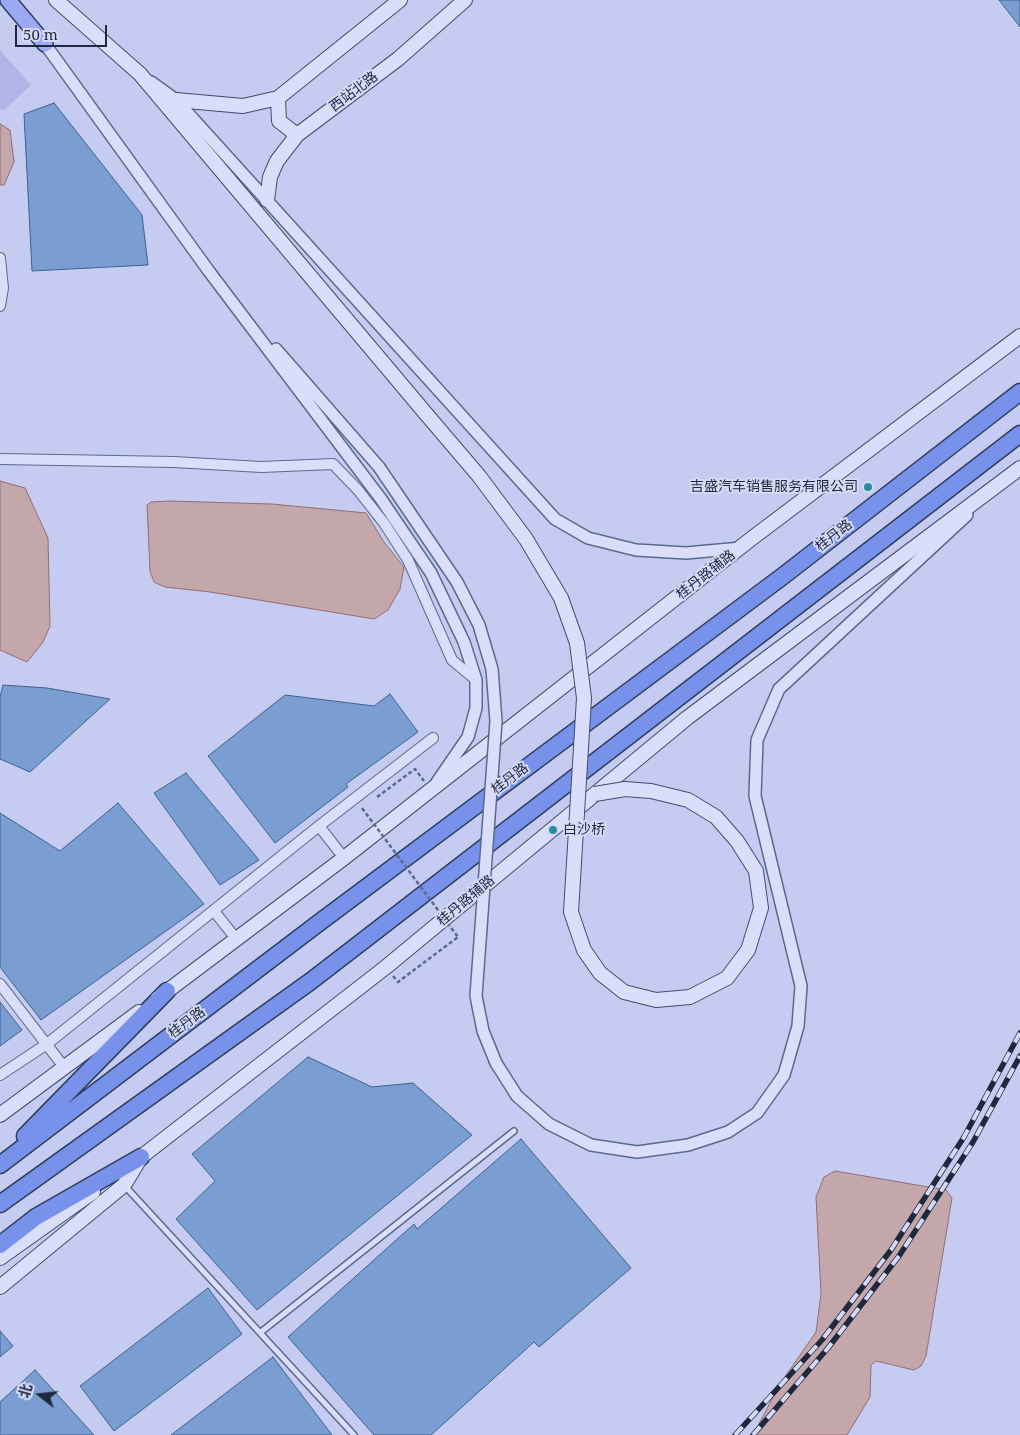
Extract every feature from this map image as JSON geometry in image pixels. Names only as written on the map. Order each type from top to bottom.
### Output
[{"type":"highway","name":"桂丹路","points":[[0,1165],[328,916],[782,576],[1020,392]]},
{"type":"highway","points":[[0,1204],[311,981],[1020,434]]},
{"type":"highway","points":[[0,1161],[167,991]]},
{"type":"highway","points":[[0,1245],[36,1218],[142,1157]]},
{"type":"main road","points":[[8,0],[46,44]]},
{"type":"main road","points":[[56,0],[140,74],[479,476],[526,539],[561,598],[577,643],[584,698],[571,912],[584,950],[600,973],[624,992],[656,1000],[690,996],[727,978],[748,950],[761,908],[756,871],[737,841],[716,817],[688,800],[651,791],[625,789],[595,794]]},
{"type":"main road","points":[[176,100],[243,106],[278,98],[400,0]]},
{"type":"main road","name":"西站北路","points":[[266,200],[270,177],[277,161],[297,135],[398,59],[465,0]]},
{"type":"main road","points":[[278,98],[278,121],[297,135]]},
{"type":"main road","name":"桂丹路辅路","points":[[0,1115],[237,940],[741,548],[1020,336]]},
{"type":"main road","name":"桂丹路辅路","points":[[0,1258],[142,1157],[409,948],[687,718],[1020,468]]},
{"type":"main road","points":[[0,1287],[124,1185],[142,1157]]},
{"type":"street","points":[[46,44],[208,270],[381,499],[430,573],[464,642],[476,680],[476,708],[468,737],[431,791]]},
{"type":"street","points":[[140,74],[176,100],[555,519],[588,538],[636,550],[686,553],[741,548]]},
{"type":"street","points":[[0,258],[3,288],[0,306]]},
{"type":"street","points":[[208,270],[379,467],[457,582],[479,625],[492,669],[496,721],[476,996],[483,1031],[496,1063],[516,1096],[549,1124],[591,1145],[636,1152],[688,1145],[728,1132],[757,1113],[784,1075],[798,1026],[801,986],[755,796],[757,740],[779,689],[1004,480]]},
{"type":"street","points":[[0,459],[174,462],[261,467],[333,464],[358,490],[389,530],[408,560],[452,660],[476,680]]},
{"type":"street","points":[[0,1075],[47,1044],[319,826],[433,738]]},
{"type":"street","points":[[319,826],[344,858]]},
{"type":"street","points":[[214,911],[237,940]]},
{"type":"street","points":[[0,984],[64,1067]]},
{"type":"lane","points":[[261,1332],[514,1131]]},
{"type":"lane","points":[[124,1185],[354,1435]]},
{"type":"path","points":[[398,982],[458,937],[362,808],[415,768]]},
{"type":"shaded area","points":[[0,50],[31,85],[4,110],[0,109]]},
{"type":"shaded area","points":[[0,124],[10,130],[14,162],[4,185],[0,185]]},
{"type":"shaded area","points":[[0,481],[25,488],[48,538],[50,626],[43,642],[27,662],[0,650]]},
{"type":"shaded area","points":[[151,502],[272,504],[366,513],[384,542],[404,567],[400,589],[388,610],[374,619],[210,592],[165,587],[154,582],[150,571],[147,505]]},
{"type":"shaded area","points":[[835,1171],[946,1190],[952,1198],[926,1356],[921,1366],[914,1370],[876,1361],[871,1365],[870,1397],[847,1435],[753,1435],[780,1384],[816,1332],[821,1294],[816,1197],[824,1177]]},
{"type":"building","points":[[999,0],[1020,0],[1020,27]]},
{"type":"building","points":[[54,103],[142,215],[148,265],[32,271],[24,114]]},
{"type":"building","points":[[3,685],[47,688],[110,699],[30,772],[0,759],[0,697]]},
{"type":"building","points":[[390,694],[418,732],[346,784],[348,787],[275,843],[208,756],[285,695],[374,706]]},
{"type":"building","points":[[186,773],[259,860],[220,885],[154,793]]},
{"type":"building","points":[[118,803],[204,904],[41,1020],[0,967],[0,813],[60,851]]},
{"type":"building","points":[[0,1002],[22,1030],[0,1046]]},
{"type":"building","points":[[308,1057],[372,1087],[413,1083],[472,1135],[257,1310],[176,1219],[215,1181],[192,1154]]},
{"type":"building","points":[[521,1139],[631,1268],[539,1347],[534,1342],[431,1435],[374,1435],[288,1337],[414,1224],[417,1229]]},
{"type":"building","points":[[208,1288],[242,1334],[114,1431],[80,1386]]},
{"type":"building","points":[[0,1331],[13,1346],[0,1357]]},
{"type":"building","points":[[273,1357],[332,1435],[171,1435]]},
{"type":"building","points":[[35,1370],[94,1435],[0,1435],[0,1402]]},
{"type":"railway","points":[[735,1435],[822,1340],[891,1250],[964,1137],[1020,1033]]},
{"type":"railway","points":[[753,1435],[828,1348],[899,1256],[973,1142],[1020,1056]]},
{"type":"place","name":"吉盛汽车销售服务有限公司","points":[[868,487]]},
{"type":"place","name":"白沙桥","points":[[553,830]]}]
